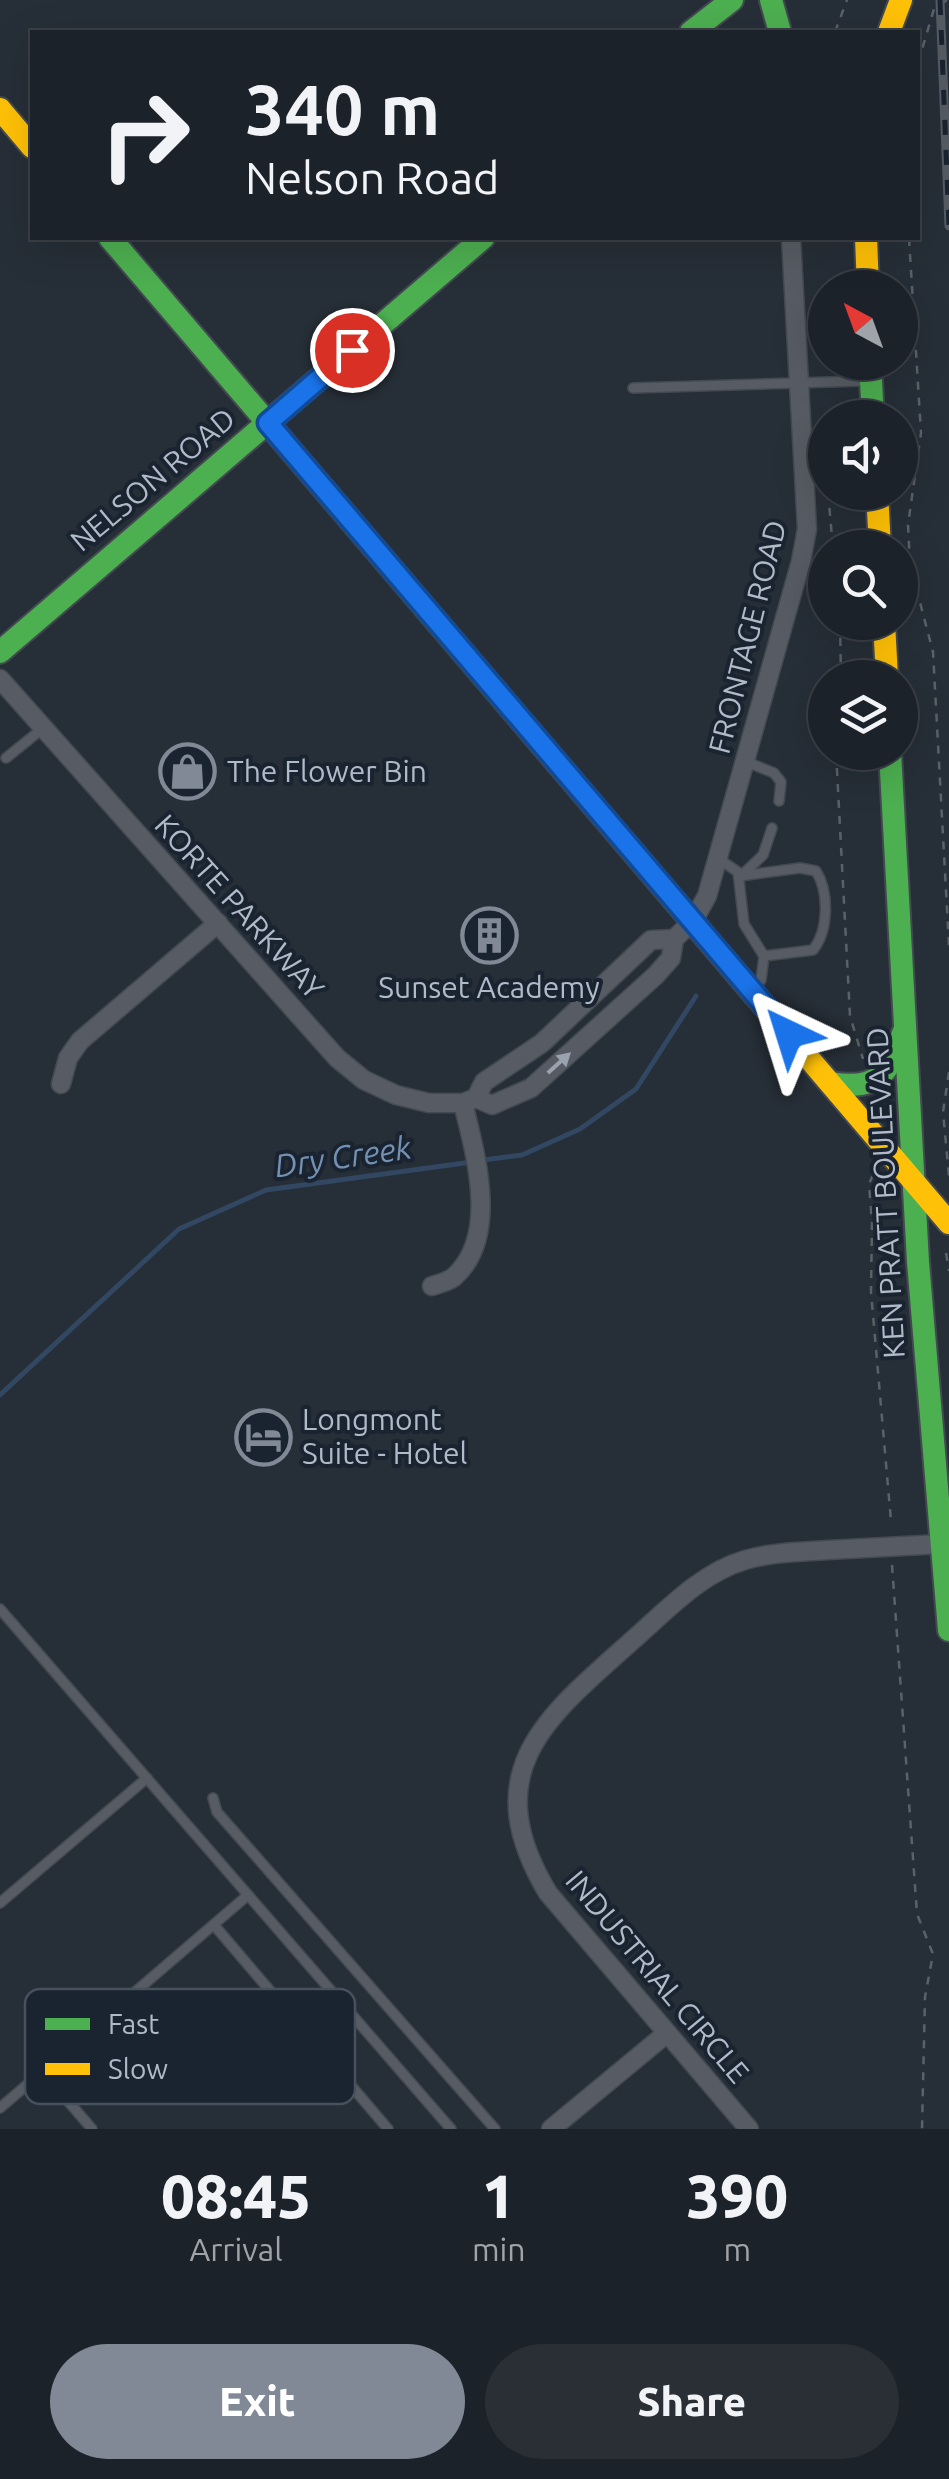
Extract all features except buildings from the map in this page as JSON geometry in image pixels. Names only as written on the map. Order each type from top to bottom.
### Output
[{"type":"main road","points":[[694,30],[732,0]]},
{"type":"main road","points":[[771,0],[779,30]]},
{"type":"main road","points":[[890,30],[901,0]]},
{"type":"main road","points":[[0,109],[30,145]]},
{"type":"main road","points":[[112,240],[949,1224]]},
{"type":"main road","name":"NELSON ROAD","points":[[6,640],[481,240]]},
{"type":"main road","points":[[866,240],[867,270]]},
{"type":"main road","name":"KEN PRATT BOULEVARD","points":[[891,770],[924,1351],[949,1630]]},
{"type":"main road","points":[[831,1083],[854,1088],[869,1085],[884,1074],[906,1025]]},
{"type":"main road","points":[[924,1351],[946,1312]]},
{"type":"street","points":[[720,30],[744,0]]},
{"type":"street","name":"FRONTAGE ROAD","points":[[692,921],[707,896],[720,859],[802,561],[807,528],[792,240]]},
{"type":"street","name":"KORTE PARKWAY","points":[[0,679],[337,1058],[364,1080],[396,1095],[429,1104],[469,1101],[492,1105],[531,1088],[656,975],[671,958],[674,939],[692,921]]},
{"type":"street","points":[[61,1084],[68,1058],[80,1040],[218,923]]},
{"type":"street","name":"KORTE PARKWAY","points":[[469,1101],[484,1082],[542,1043],[651,940],[674,939]]},
{"type":"street","points":[[432,1286],[453,1278],[470,1253],[480,1225],[469,1101]]},
{"type":"street","name":"INDUSTRIAL CIRCLE","points":[[749,2129],[548,1893],[530,1863],[520,1831],[518,1796],[524,1763],[554,1711],[686,1593],[716,1572],[769,1554],[942,1544]]},
{"type":"street","points":[[552,2129],[667,2034]]},
{"type":"lane","points":[[633,388],[800,385],[827,380]]},
{"type":"lane","points":[[6,758],[42,729]]},
{"type":"lane","points":[[746,762],[774,773],[781,782],[779,801]]},
{"type":"lane","points":[[740,876],[763,854],[772,828]]},
{"type":"lane","points":[[720,859],[736,868],[740,876],[741,915],[764,956],[761,980],[752,990]]},
{"type":"lane","points":[[740,876],[800,868],[816,870],[823,882],[825,924],[813,950],[764,956]]},
{"type":"lane","points":[[0,1608],[330,1989]]},
{"type":"lane","points":[[0,1903],[147,1778]]},
{"type":"lane","points":[[213,1798],[216,1812],[495,2129]]},
{"type":"lane","points":[[139,1989],[248,1895]]},
{"type":"lane","points":[[214,1925],[269,1989]]},
{"type":"lane","points":[[355,2018],[451,2129]]},
{"type":"lane","points":[[0,2108],[25,2087]]},
{"type":"lane","points":[[355,2090],[388,2129]]},
{"type":"lane","points":[[70,2104],[92,2129]]},
{"type":"path","points":[[837,30],[846,0]]},
{"type":"path","points":[[920,56],[934,9],[947,0]]},
{"type":"path","points":[[909,240],[921,434],[908,525],[910,564],[933,652],[949,946]]},
{"type":"path","points":[[837,770],[850,1016],[867,1071]]},
{"type":"path","points":[[949,1072],[943,1112],[949,1176]]},
{"type":"path","points":[[872,1176],[871,1292],[891,1521]]},
{"type":"path","points":[[946,1253],[949,1271]]},
{"type":"path","points":[[892,1563],[917,1914],[934,1954],[925,1997],[922,2129]]},
{"type":"waterway","name":"Dry Creek","points":[[483,1160],[522,1155],[580,1129],[636,1089],[696,996]]},
{"type":"waterway","name":"Dry Creek","points":[[0,1395],[179,1229],[266,1190],[472,1162]]},
{"type":"railway","points":[[940,0],[949,226]]},
{"type":"traffic: fast","points":[[694,30],[732,0]]},
{"type":"traffic: fast","points":[[771,0],[779,30]]},
{"type":"traffic: fast","points":[[112,240],[754,994]]},
{"type":"traffic: fast","points":[[0,652],[481,240]]},
{"type":"traffic: fast","points":[[871,380],[872,400]]},
{"type":"traffic: fast","points":[[891,770],[918,1262],[949,1630]]},
{"type":"traffic: fast","points":[[831,1083],[861,1084],[880,1076],[904,1031]]},
{"type":"traffic: slow","points":[[890,30],[901,0]]},
{"type":"traffic: slow","points":[[0,109],[30,145]]},
{"type":"traffic: slow","points":[[866,240],[867,270]]},
{"type":"traffic: slow","points":[[878,510],[879,530]]},
{"type":"traffic: slow","points":[[885,640],[886,660]]},
{"type":"traffic: slow","points":[[754,994],[949,1223]]},
{"type":"place","name":"The Flower Bin","points":[[188,772]]},
{"type":"place","name":"Sunset Academy","points":[[489,936]]},
{"type":"place","name":"Longmont Suite - Hotel","points":[[263,1437]]},
{"type":"route","points":[[352,350],[268,423],[789,1034]]}]
